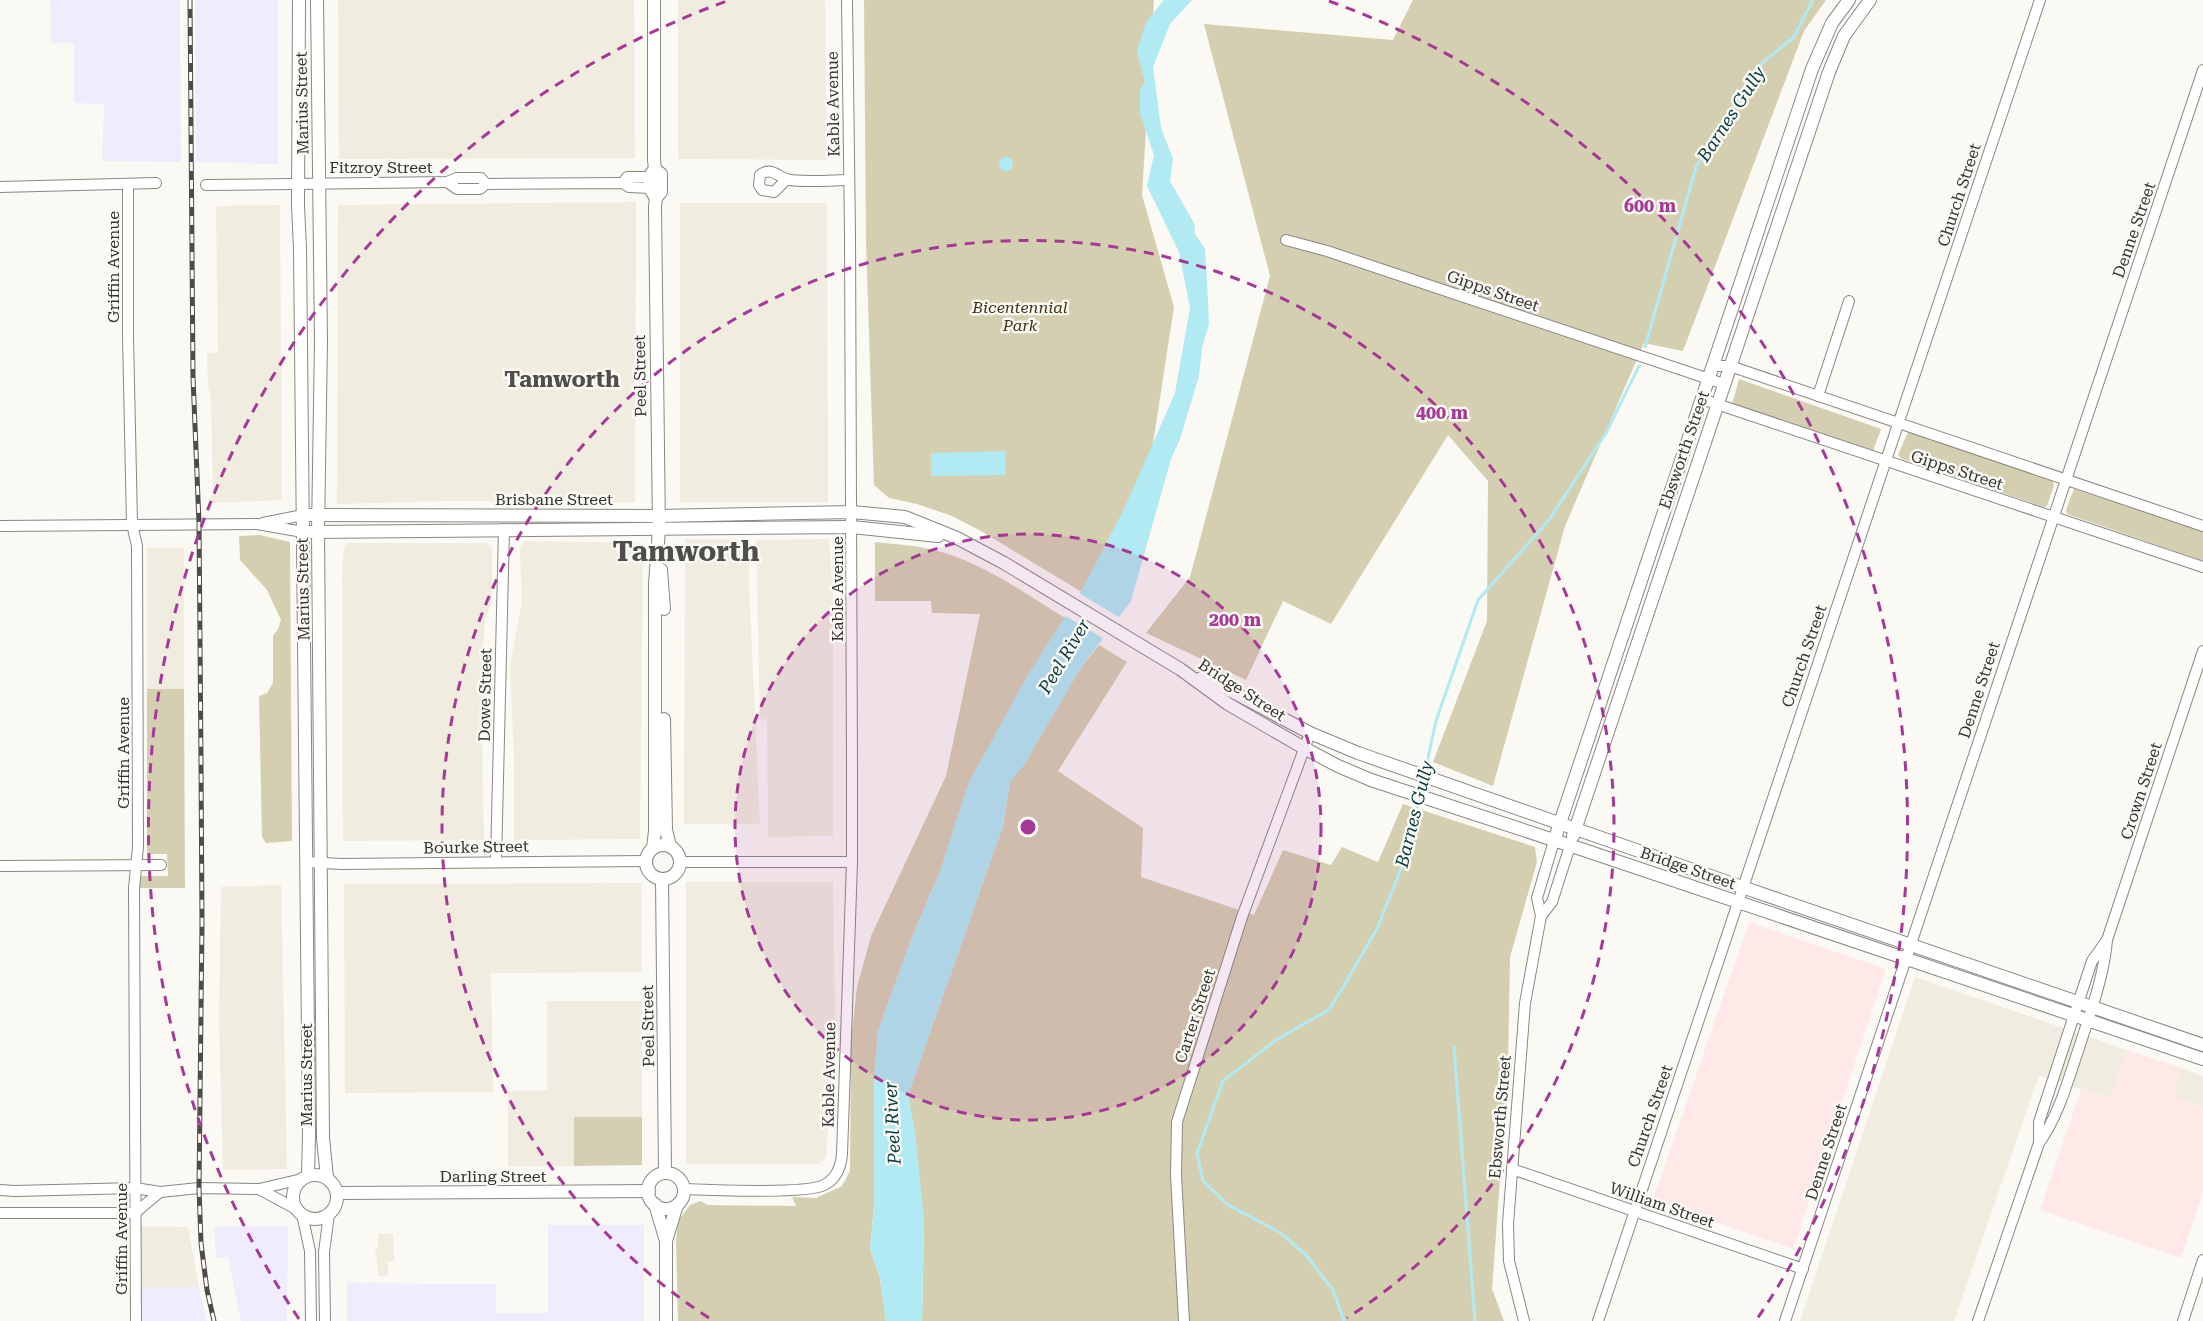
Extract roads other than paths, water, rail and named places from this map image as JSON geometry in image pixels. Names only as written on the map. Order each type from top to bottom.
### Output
[{"type":"main road","name":"Marius Street","points":[[298,0],[298,183],[308,862],[305,1178]]},
{"type":"main road","name":"Marius Street","points":[[317,0],[321,372],[318,532],[323,1138],[327,1178]]},
{"type":"main road","name":"Peel Street","points":[[653,848],[655,831],[655,584],[659,554],[652,183],[654,0]]},
{"type":"main road","name":"Ebsworth Street","points":[[1554,841],[1821,45],[1832,23],[1849,0]]},
{"type":"main road","name":"Ebsworth Street","points":[[1570,846],[1836,54],[1854,21],[1870,0]]},
{"type":"main road","name":"Brisbane Street","points":[[303,532],[504,529],[852,512]]},
{"type":"main road","name":"Bridge Street","points":[[852,512],[905,517],[957,538],[1004,562],[1180,669],[1227,704],[1338,766],[1436,802],[2203,1059]]},
{"type":"main road","name":"Brisbane Street","points":[[303,515],[852,527]]},
{"type":"main road","name":"Bridge Street","points":[[852,527],[957,538]]},
{"type":"main road","name":"Peel Street","points":[[659,554],[664,584],[666,830],[670,846]]},
{"type":"main road","name":"Bridge Street","points":[[1180,669],[1233,692],[1310,733],[1405,770],[2203,1045]]},
{"type":"main road","points":[[663,844],[677,852],[680,862],[672,876],[662,879],[648,871],[647,856],[653,848],[663,844]]},
{"type":"main road","name":"Peel Street","points":[[662,879],[665,1173]]},
{"type":"main road","points":[[666,1240],[684,1189],[676,1176],[665,1173],[653,1179],[649,1191],[666,1240],[666,1321]]},
{"type":"main road","points":[[321,1176],[332,1182],[337,1193],[336,1205],[329,1214],[318,1219],[307,1217],[300,1212],[293,1194],[297,1184],[305,1178],[321,1176]]},
{"type":"main road","name":"Darling Street","points":[[337,1193],[649,1191]]},
{"type":"main road","points":[[655,1204],[668,1209],[677,1205]]},
{"type":"street","name":"Kable Avenue","points":[[684,1189],[816,1188],[823,1186],[834,1177],[841,1164],[852,862],[852,512],[847,0]]},
{"type":"street","name":"Church Street","points":[[1598,1321],[2040,0]]},
{"type":"street","name":"Denne Street","points":[[1785,1321],[2203,70]]},
{"type":"street","name":"Fitzroy Street","points":[[207,185],[447,182],[457,178],[481,178],[486,184],[623,183],[627,177],[652,183]]},
{"type":"street","points":[[787,179],[849,180]]},
{"type":"street","points":[[0,187],[156,183]]},
{"type":"street","name":"Griffin Avenue","points":[[128,185],[132,524],[137,546],[138,847],[134,888],[136,1321]]},
{"type":"street","name":"Gipps Street","points":[[1286,240],[1327,251],[1724,384]]},
{"type":"street","points":[[1818,396],[1850,301]]},
{"type":"street","name":"Gipps Street","points":[[1713,366],[1730,366],[2203,526]]},
{"type":"street","name":"Gipps Street","points":[[1702,399],[2203,567]]},
{"type":"street","name":"Brisbane Street","points":[[257,524],[303,515]]},
{"type":"street","name":"Brisbane Street","points":[[0,526],[257,524],[303,532]]},
{"type":"street","name":"Dowe Street","points":[[496,862],[504,529]]},
{"type":"street","name":"Crown Street","points":[[1978,1321],[2039,1143],[2051,1126],[2092,1007],[2105,966],[2107,940],[2203,651]]},
{"type":"street","name":"Carter Street","points":[[1184,1321],[1176,1175],[1177,1122],[1242,917],[1310,733]]},
{"type":"street","name":"Ebsworth Street","points":[[1524,1321],[1513,1281],[1507,1244],[1525,1003],[1541,916],[1537,898],[1554,841]]},
{"type":"street","name":"Ebsworth Street","points":[[1541,916],[1552,902],[1570,846]]},
{"type":"street","name":"Bourke Street","points":[[308,862],[646,861]]},
{"type":"street","points":[[680,862],[852,862]]},
{"type":"street","points":[[0,866],[161,865]]},
{"type":"street","name":"Crown Street","points":[[2039,1143],[2039,1122],[2092,961],[2107,940]]},
{"type":"street","name":"William Street","points":[[1512,1169],[1803,1269]]},
{"type":"street","points":[[0,1190],[135,1188],[160,1192],[199,1188],[259,1189],[305,1178]]},
{"type":"street","points":[[259,1189],[300,1212],[310,1251],[311,1321]]},
{"type":"street","points":[[0,1213],[135,1213],[160,1192]]},
{"type":"street","points":[[325,1321],[324,1252],[329,1214]]},
{"type":"street","points":[[2183,1321],[2203,1260]]},
{"type":"water","name":"Peel River","points":[[1164,0],[1192,0],[1170,24],[1153,67],[1161,128],[1173,159],[1170,181],[1194,223],[1195,234],[1205,249],[1209,324],[1202,348],[1199,376],[1180,439],[1171,459],[1131,601],[1080,669],[1024,765],[1010,782],[1003,826],[908,1095],[915,1131],[924,1221],[922,1321],[886,1321],[880,1278],[870,1249],[874,1207],[874,1079],[878,1031],[914,932],[939,874],[968,784],[1027,676],[1082,590],[1125,507],[1175,393],[1190,308],[1179,252],[1147,186],[1154,155],[1140,113],[1140,89],[1145,82],[1137,51],[1146,22]]},
{"type":"water","points":[[1006,157],[1011,159],[1013,164],[1011,169],[1006,171],[1001,169],[999,164],[1001,159]]},
{"type":"water","points":[[1005,451],[1006,475],[931,476],[931,453]]},
{"type":"waterway","name":"Barnes Gully","points":[[1645,347],[1696,167],[1763,62],[1793,38],[1813,0]]},
{"type":"waterway","name":"Barnes Gully","points":[[1425,772],[1436,721],[1478,600],[1549,520],[1606,433],[1639,366]]},
{"type":"waterway","name":"Barnes Gully","points":[[1420,793],[1423,779]]},
{"type":"waterway","name":"Barnes Gully","points":[[1344,1321],[1333,1290],[1306,1255],[1281,1233],[1228,1205],[1203,1181],[1197,1153],[1223,1081],[1276,1040],[1330,1009],[1377,929],[1407,854],[1419,799]]},
{"type":"waterway","points":[[1454,1047],[1475,1321]]},
{"type":"railway","points":[[190,0],[193,377],[199,523],[201,761],[199,1188],[201,1243],[207,1290],[214,1321]]},
{"type":"district","name":"Tamworth","points":[[562,379]]},
{"type":"district","name":"Tamworth","points":[[686,551]]},
{"type":"park label","name":"Bicentennial Park","points":[[1020,316]]}]
